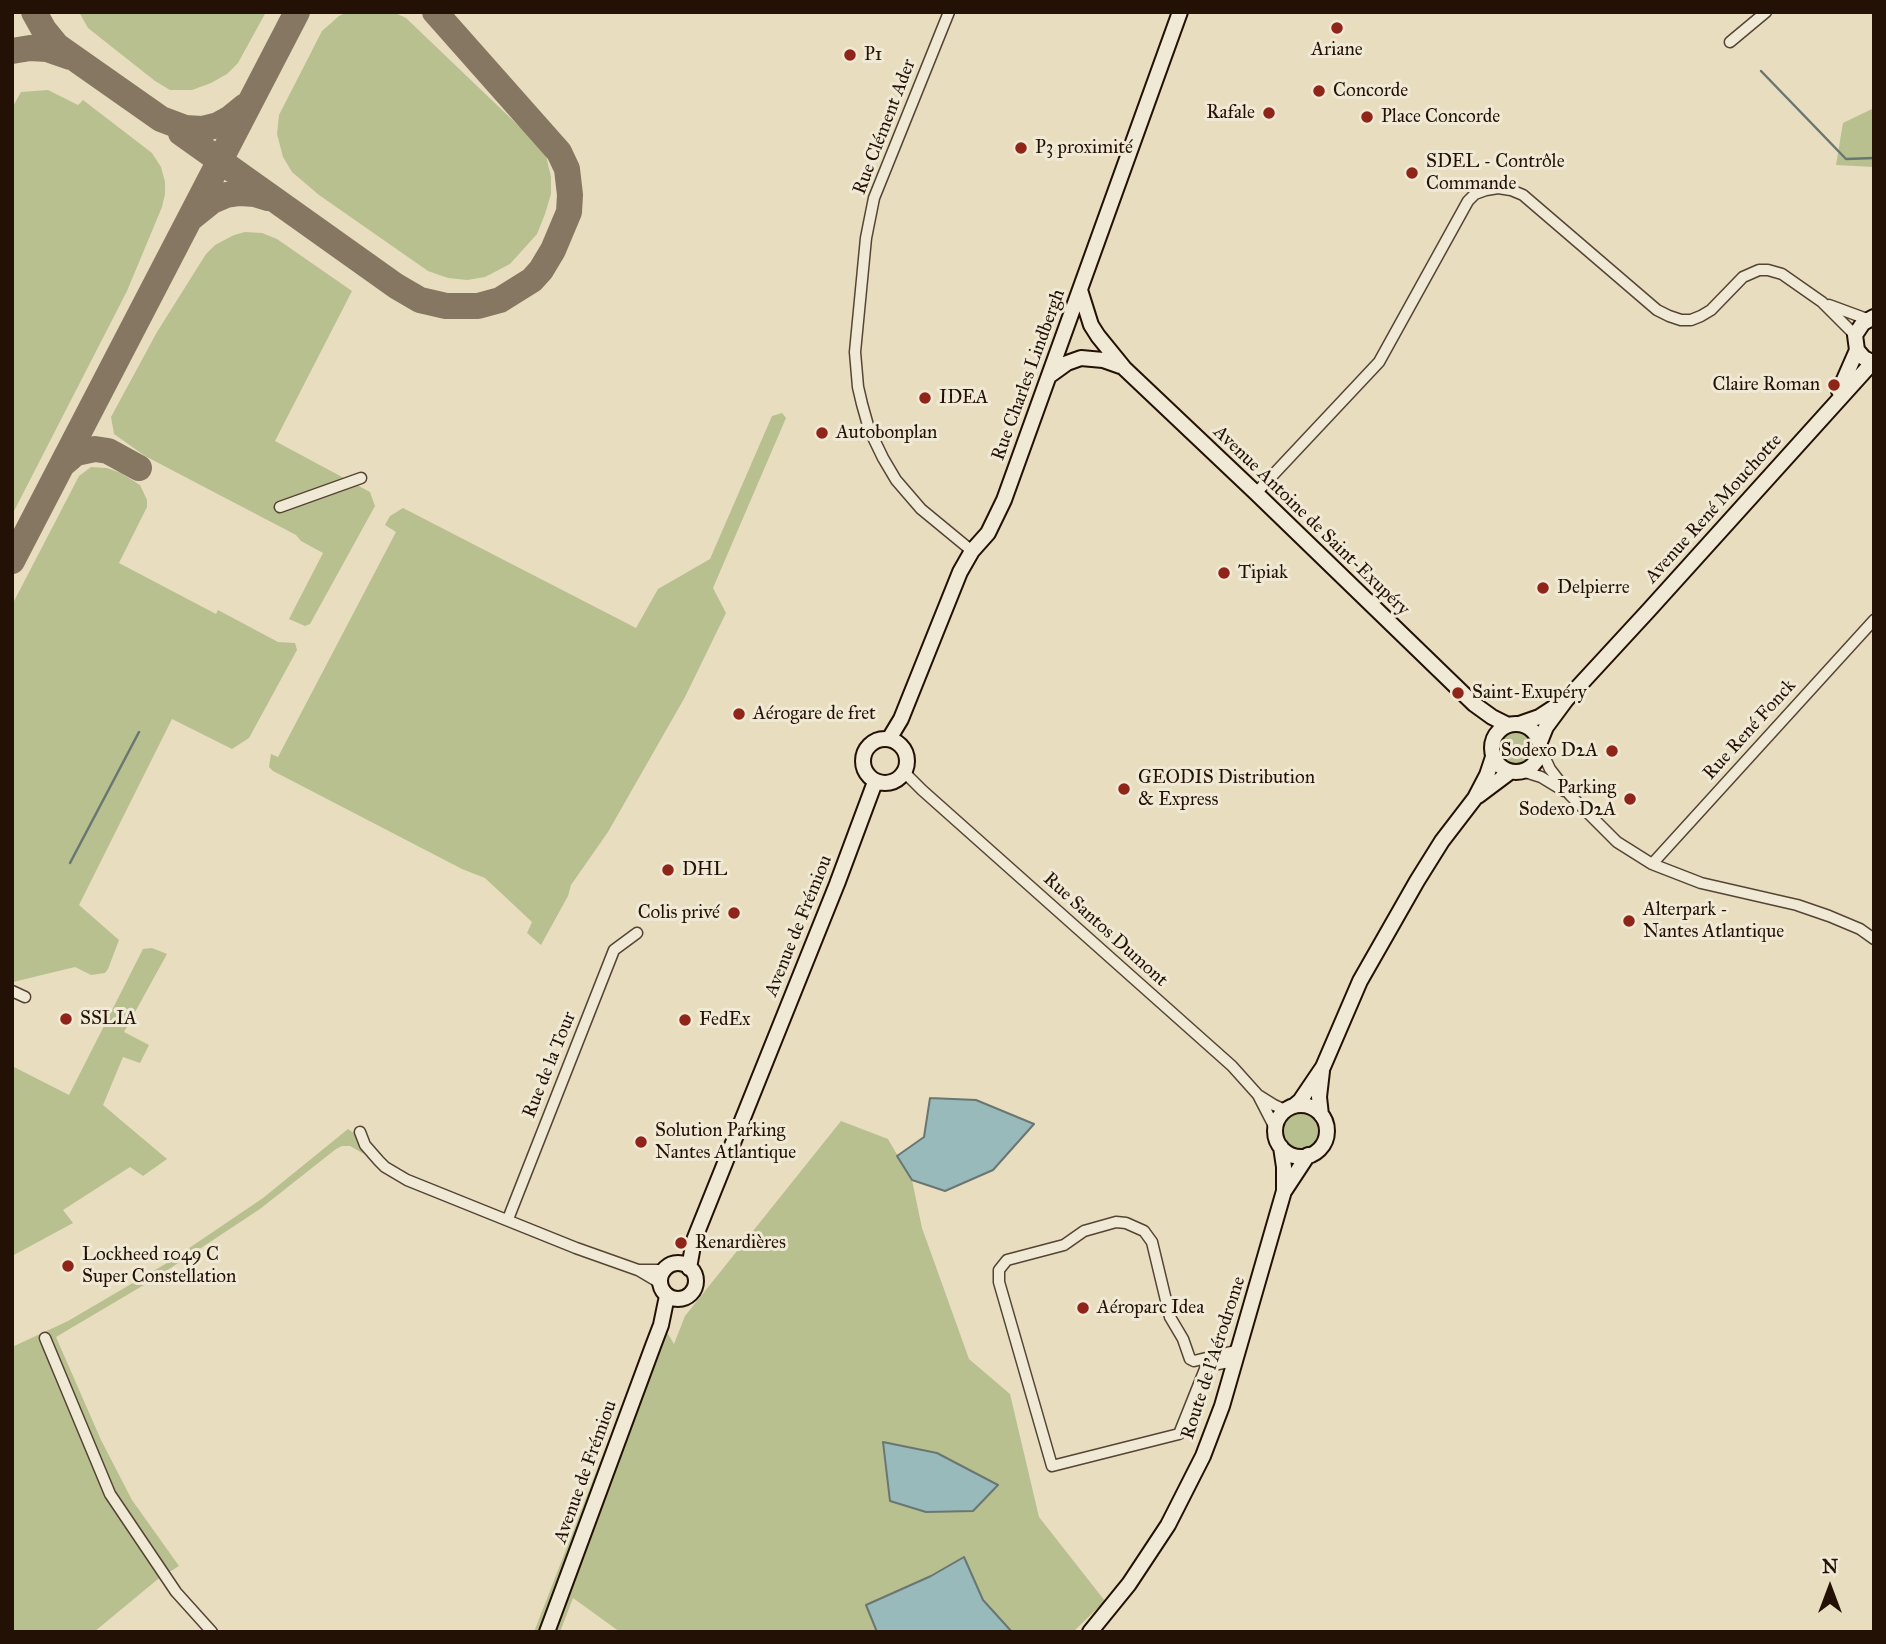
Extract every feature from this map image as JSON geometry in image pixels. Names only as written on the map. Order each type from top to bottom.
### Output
[{"type":"street","name":"Rue Clément Ader","points":[[949,12],[885,168],[872,209],[861,275],[855,361],[869,429],[896,480],[920,509],[972,551]]},
{"type":"street","name":"Rue Charles Lindbergh","points":[[889,739],[901,719],[955,583],[972,551],[996,519],[1180,12]]},
{"type":"street","points":[[1730,42],[1766,12]]},
{"type":"street","points":[[1256,493],[1379,362],[1468,201],[1475,194],[1486,190],[1498,188],[1523,195],[1657,310],[1681,320],[1691,320],[1711,310],[1743,277],[1759,270],[1782,274],[1822,302],[1855,335],[1857,351],[1873,363]]},
{"type":"street","name":"Avenue Antoine de Saint-Exupéry","points":[[1080,290],[1098,337],[1122,366],[1474,704],[1492,717],[1513,724]]},
{"type":"street","points":[[1822,302],[1870,318]]},
{"type":"street","points":[[1855,335],[1870,318]]},
{"type":"street","points":[[1081,358],[1071,352],[1064,336],[1081,331],[1098,337]]},
{"type":"street","name":"Avenue René Mouchotte","points":[[1832,405],[1857,351]]},
{"type":"street","points":[[1049,376],[1067,363],[1081,358],[1103,360],[1122,366]]},
{"type":"street","name":"Avenue René Mouchotte","points":[[1540,746],[1546,727],[1566,700],[1873,363]]},
{"type":"street","points":[[280,506],[361,478]]},
{"type":"street","name":"Rue René Fonck","points":[[1652,864],[1874,620]]},
{"type":"street","name":"Avenue René Mouchotte","points":[[1513,724],[1539,717],[1566,700]]},
{"type":"street","name":"Avenue Antoine de Saint-Exupéry","points":[[1474,704],[1492,741]]},
{"type":"street","points":[[1275,1128],[1278,1118],[1300,1101],[1323,1067],[1360,981],[1388,931],[1442,841],[1475,798],[1487,775],[1493,757],[1492,741],[1496,734],[1513,724],[1531,728],[1550,769],[1570,794],[1617,842],[1652,864],[1700,883],[1797,905],[1860,929],[1874,939]]},
{"type":"street","points":[[889,739],[901,746],[905,752],[907,766],[904,772],[900,778],[889,784],[876,782],[869,778],[862,765],[864,751],[875,741],[889,739]]},
{"type":"street","points":[[1475,798],[1516,771],[1533,765],[1538,758],[1540,746]]},
{"type":"street","points":[[1493,757],[1497,764],[1541,777],[1570,794]]},
{"type":"street","name":"Rue Santos Dumont","points":[[904,772],[1232,1066],[1258,1095],[1289,1108]]},
{"type":"street","name":"Avenue de Frémiou","points":[[547,1632],[661,1325],[672,1280],[694,1240],[876,782]]},
{"type":"street","name":"Rue de la Tour","points":[[508,1219],[614,950],[637,933]]},
{"type":"street","points":[[12,991],[24,997]]},
{"type":"street","points":[[1321,1115],[1319,1097],[1323,1067]]},
{"type":"street","points":[[1258,1095],[1275,1128],[1276,1137],[1286,1152],[1294,1156],[1308,1155],[1319,1149],[1325,1142],[1326,1125],[1321,1115],[1317,1110],[1303,1105],[1289,1108]]},
{"type":"street","points":[[360,1132],[365,1145],[386,1167],[408,1180],[576,1248],[672,1280]]},
{"type":"street","name":"Route de l'Aérodrome","points":[[1090,1632],[1129,1584],[1168,1525],[1203,1456],[1222,1406],[1284,1191],[1281,1147]]},
{"type":"street","name":"Route de l'Aérodrome","points":[[1284,1191],[1308,1155]]},
{"type":"street","points":[[1116,1222],[1126,1223],[1144,1230],[1152,1242],[1170,1317],[1183,1339],[1190,1359],[1194,1361],[1237,1355],[1205,1369],[1179,1434],[1052,1466],[999,1282],[999,1270],[1007,1260],[1063,1245],[1084,1230],[1116,1222]]},
{"type":"street","points":[[45,1338],[110,1494],[176,1592],[212,1632]]},
{"type":"green space","points":[[79,12],[266,12],[238,63],[227,74],[192,90],[170,90],[88,28]]},
{"type":"green space","points":[[347,12],[393,12],[406,18],[545,151],[551,177],[551,194],[545,214],[537,234],[510,264],[485,277],[467,280],[448,278],[428,271],[319,195],[292,172],[283,157],[277,134],[279,115],[322,31]]},
{"type":"green space","points":[[48,90],[78,105],[83,100],[152,153],[161,167],[165,194],[127,291],[12,515],[12,108],[21,92]]},
{"type":"green space","points":[[1874,108],[1874,167],[1836,165],[1843,123]]},
{"type":"green space","points":[[245,232],[262,233],[277,239],[352,291],[275,441],[370,492],[375,506],[310,624],[305,626],[289,619],[323,553],[301,541],[296,535],[145,456],[114,434],[111,417],[157,332],[206,254],[215,245]]},
{"type":"green space","points":[[782,413],[786,418],[713,588],[726,613],[685,697],[608,832],[571,885],[568,896],[541,945],[527,933],[532,922],[485,878],[462,869],[269,767],[271,754],[278,757],[396,532],[385,525],[390,516],[403,508],[636,628],[658,589],[710,559],[772,416]]},
{"type":"green space","points":[[91,467],[107,468],[121,473],[140,485],[147,500],[147,507],[119,563],[216,614],[218,610],[278,642],[295,643],[297,650],[249,738],[232,749],[172,719],[79,905],[119,940],[105,973],[91,975],[75,967],[13,982],[12,605],[79,476]]},
{"type":"green space","points":[[1516,731],[1528,736],[1533,748],[1528,760],[1516,765],[1504,760],[1499,748],[1504,736]]},
{"type":"green space","points":[[152,948],[167,954],[124,1032],[149,1045],[140,1063],[123,1057],[103,1105],[167,1159],[143,1176],[130,1167],[63,1210],[73,1223],[12,1256],[12,1066],[69,1095],[143,949]]},
{"type":"green space","points":[[1301,1112],[1314,1118],[1320,1131],[1314,1144],[1301,1150],[1288,1144],[1282,1131],[1288,1118]]},
{"type":"green space","points":[[841,1121],[888,1139],[912,1180],[922,1228],[969,1359],[1010,1394],[1039,1517],[1105,1601],[1073,1632],[620,1632],[573,1598],[560,1632],[534,1632],[657,1315],[674,1344],[685,1316]]},
{"type":"green space","points":[[348,1129],[355,1134],[364,1154],[350,1146],[336,1149],[260,1209],[154,1279],[56,1337],[101,1440],[132,1500],[179,1566],[158,1579],[94,1632],[12,1632],[12,1347],[68,1321],[167,1263],[263,1198]]},
{"type":"water","points":[[930,1098],[976,1100],[1034,1124],[993,1170],[945,1191],[912,1180],[897,1156],[924,1137]]},
{"type":"water","points":[[883,1442],[937,1453],[998,1485],[973,1511],[926,1512],[890,1501]]},
{"type":"water","points":[[964,1557],[983,1600],[1012,1632],[877,1632],[866,1605],[931,1576]]},
{"type":"waterway","points":[[1761,71],[1846,159],[1874,158]]},
{"type":"waterway","points":[[70,863],[139,732]]},
{"type":"taxiway","points":[[34,12],[57,46],[161,119],[185,128],[202,129],[218,125],[245,106]]},
{"type":"taxiway","points":[[12,561],[297,12]]},
{"type":"taxiway","points":[[181,133],[396,286],[420,300],[446,306],[478,306],[500,300],[532,280],[553,250],[569,212],[567,169],[559,152],[435,12]]},
{"type":"taxiway","points":[[12,51],[47,49],[70,57]]},
{"type":"taxiway","points":[[192,217],[212,201],[226,195],[255,194],[268,198]]},
{"type":"taxiway","points":[[62,465],[76,453],[95,449],[108,451],[139,468]]},
{"type":"place","name":"Ariane","points":[[1337,28]]},
{"type":"place","name":"P1","points":[[850,55]]},
{"type":"place","name":"Concorde","points":[[1319,91]]},
{"type":"place","name":"Rafale","points":[[1269,113]]},
{"type":"place","name":"Place Concorde","points":[[1367,117]]},
{"type":"place","name":"P3 proximité","points":[[1021,148]]},
{"type":"place","name":"SDEL - Contrôle Commande","points":[[1412,173]]},
{"type":"place","name":"Claire Roman","points":[[1834,385]]},
{"type":"place","name":"IDEA","points":[[925,398]]},
{"type":"place","name":"Autobonplan","points":[[822,433]]},
{"type":"place","name":"Tipiak","points":[[1224,573]]},
{"type":"place","name":"Delpierre","points":[[1543,588]]},
{"type":"place","name":"Saint-Exupéry","points":[[1458,693]]},
{"type":"place","name":"Aérogare de fret","points":[[739,714]]},
{"type":"place","name":"Sodexo D2A","points":[[1612,751]]},
{"type":"place","name":"GEODIS Distribution & Express","points":[[1124,789]]},
{"type":"place","name":"Parking Sodexo D2A","points":[[1630,799]]},
{"type":"place","name":"DHL","points":[[668,870]]},
{"type":"place","name":"Colis privé","points":[[734,913]]},
{"type":"place","name":"Alterpark - Nantes Atlantique","points":[[1629,921]]},
{"type":"place","name":"SSLIA","points":[[66,1019]]},
{"type":"place","name":"FedEx","points":[[685,1020]]},
{"type":"place","name":"Solution Parking Nantes Atlantique","points":[[641,1142]]},
{"type":"place","name":"Renardières","points":[[681,1243]]},
{"type":"place","name":"Lockheed 1049 C Super Constellation","points":[[68,1266]]},
{"type":"place","name":"Aéroparc Idea","points":[[1083,1308]]}]
